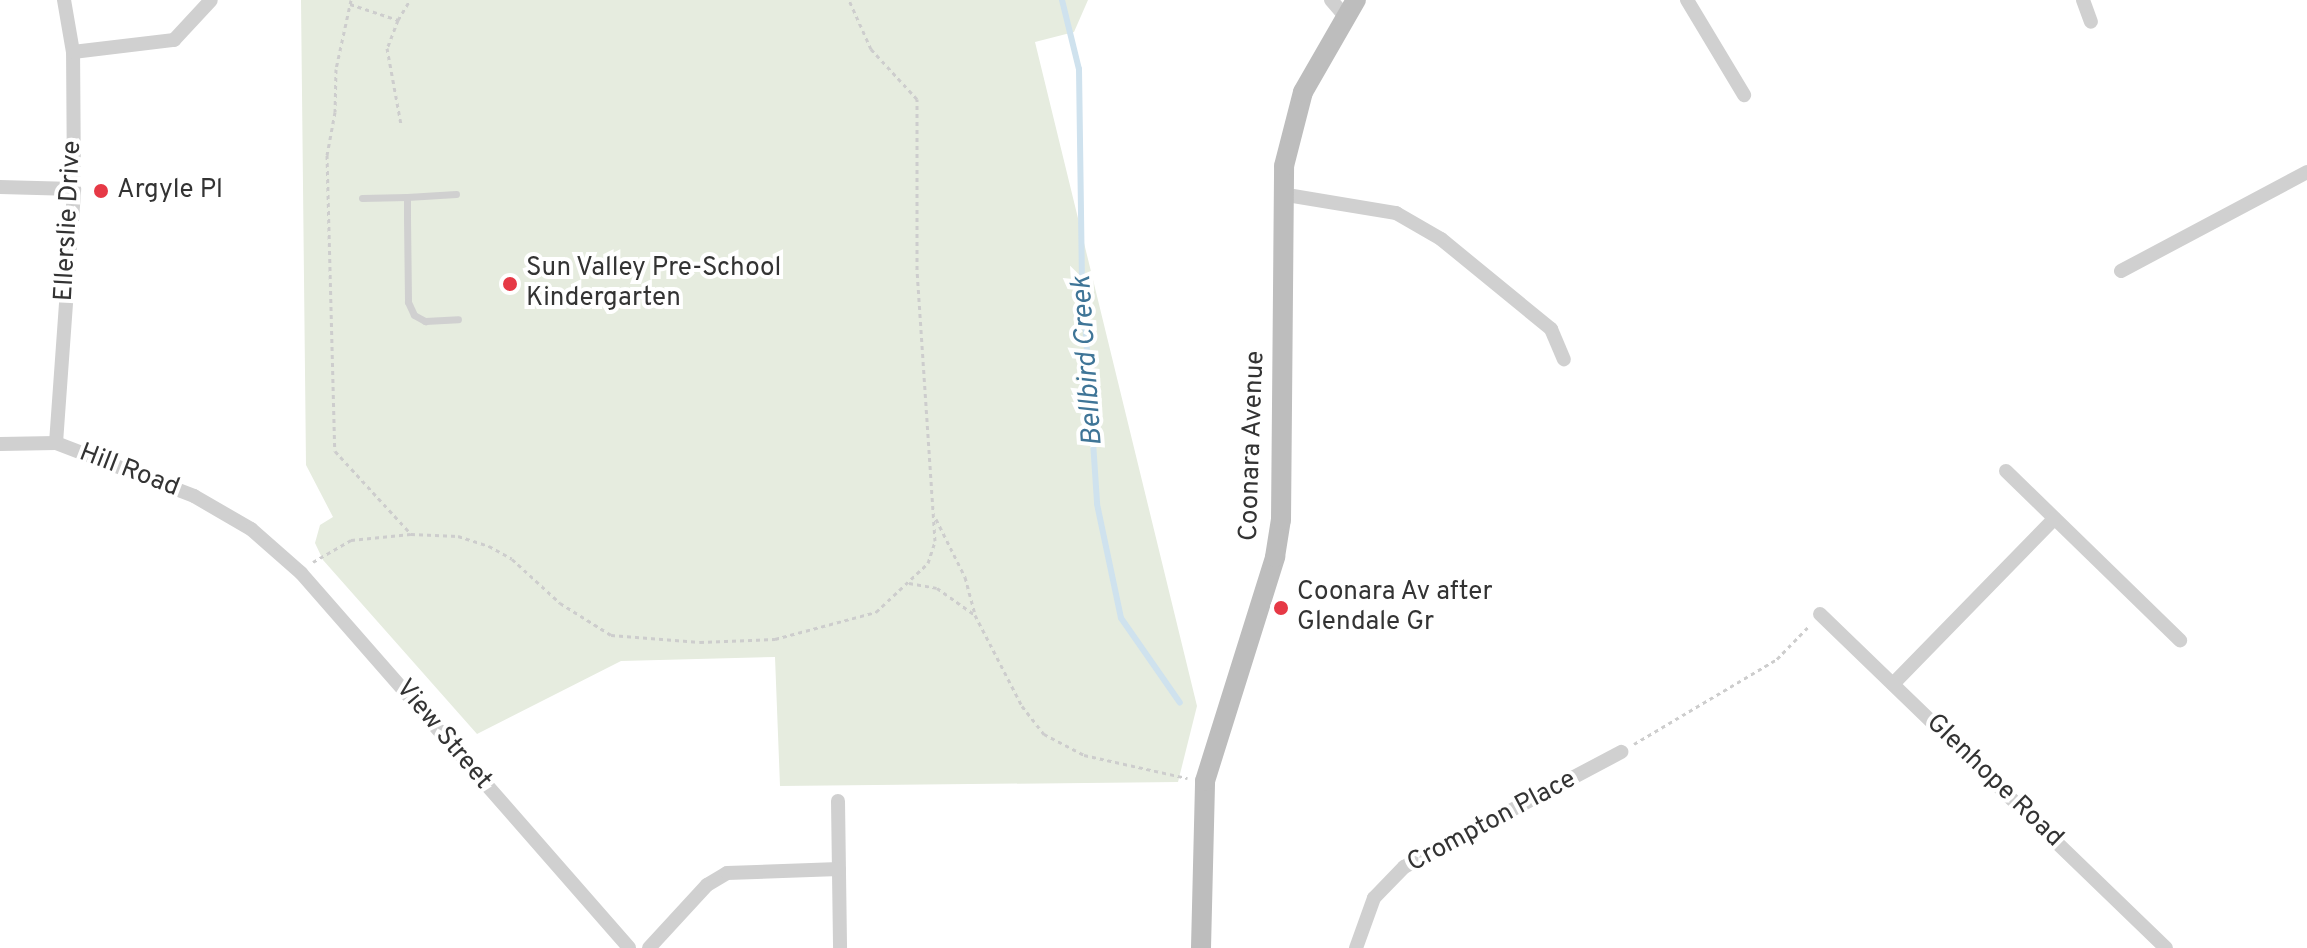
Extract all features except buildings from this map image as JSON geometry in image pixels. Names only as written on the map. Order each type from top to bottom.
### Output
[{"type":"street","name":"Ellerslie Drive","points":[[56,443],[74,189],[73,52],[64,0]]},
{"type":"street","points":[[73,52],[174,40],[211,0]]},
{"type":"street","points":[[1687,0],[1744,95]]},
{"type":"street","points":[[2083,0],[2091,22]]},
{"type":"street","name":"Coonara Avenue","points":[[1201,948],[1205,781],[1275,557],[1281,520],[1281,194],[1303,92],[1343,5]]},
{"type":"street","points":[[2121,271],[2307,172]]},
{"type":"street","points":[[0,187],[74,189]]},
{"type":"street","points":[[1281,194],[1396,213],[1441,239],[1551,329],[1564,359]]},
{"type":"street","name":"Hill Road","points":[[0,444],[56,443],[194,496],[251,529]]},
{"type":"street","points":[[2006,471],[2180,640]]},
{"type":"street","points":[[1893,684],[2054,519]]},
{"type":"street","name":"View Street","points":[[251,529],[301,573],[629,948]]},
{"type":"street","name":"Glenhope Road","points":[[1820,614],[2166,948]]},
{"type":"street","name":"Crompton Place","points":[[1356,948],[1374,898],[1404,867],[1621,752]]},
{"type":"street","points":[[838,801],[840,948]]},
{"type":"street","points":[[649,948],[707,885],[727,873],[839,869]]},
{"type":"lane","points":[[362,198],[456,194]]},
{"type":"lane","points":[[407,197],[408,302],[425,321],[458,319]]},
{"type":"path","points":[[401,124],[387,48],[410,0]]},
{"type":"path","points":[[301,573],[328,549],[351,540],[433,532],[489,546],[512,559],[560,603],[611,635],[638,641],[775,639],[876,612],[909,583],[928,563],[936,518],[917,269],[917,99],[871,49],[849,0]]},
{"type":"path","points":[[398,20],[350,2],[327,155],[331,435],[335,451],[411,534]]},
{"type":"path","points":[[936,518],[965,577],[975,615],[1022,706],[1044,734],[1084,755],[1205,781]]},
{"type":"path","points":[[909,583],[937,588],[975,615]]},
{"type":"path","points":[[1621,752],[1777,659],[1820,614]]},
{"type":"shaded area","points":[[301,0],[1088,0],[1074,32],[1035,42],[1197,706],[1178,782],[780,786],[775,657],[621,661],[477,734],[323,560],[315,543],[320,525],[333,517],[306,465]]},
{"type":"waterway","name":"Bellbird Creek","points":[[1062,0],[1079,69],[1082,276],[1097,504],[1121,618],[1180,703]]},
{"type":"place","name":"Argyle Pl","points":[[101,191]]},
{"type":"place","name":"Sun Valley Pre-School Kindergarten","points":[[510,284]]},
{"type":"place","name":"Coonara Av after Glendale Gr","points":[[1281,608]]}]
